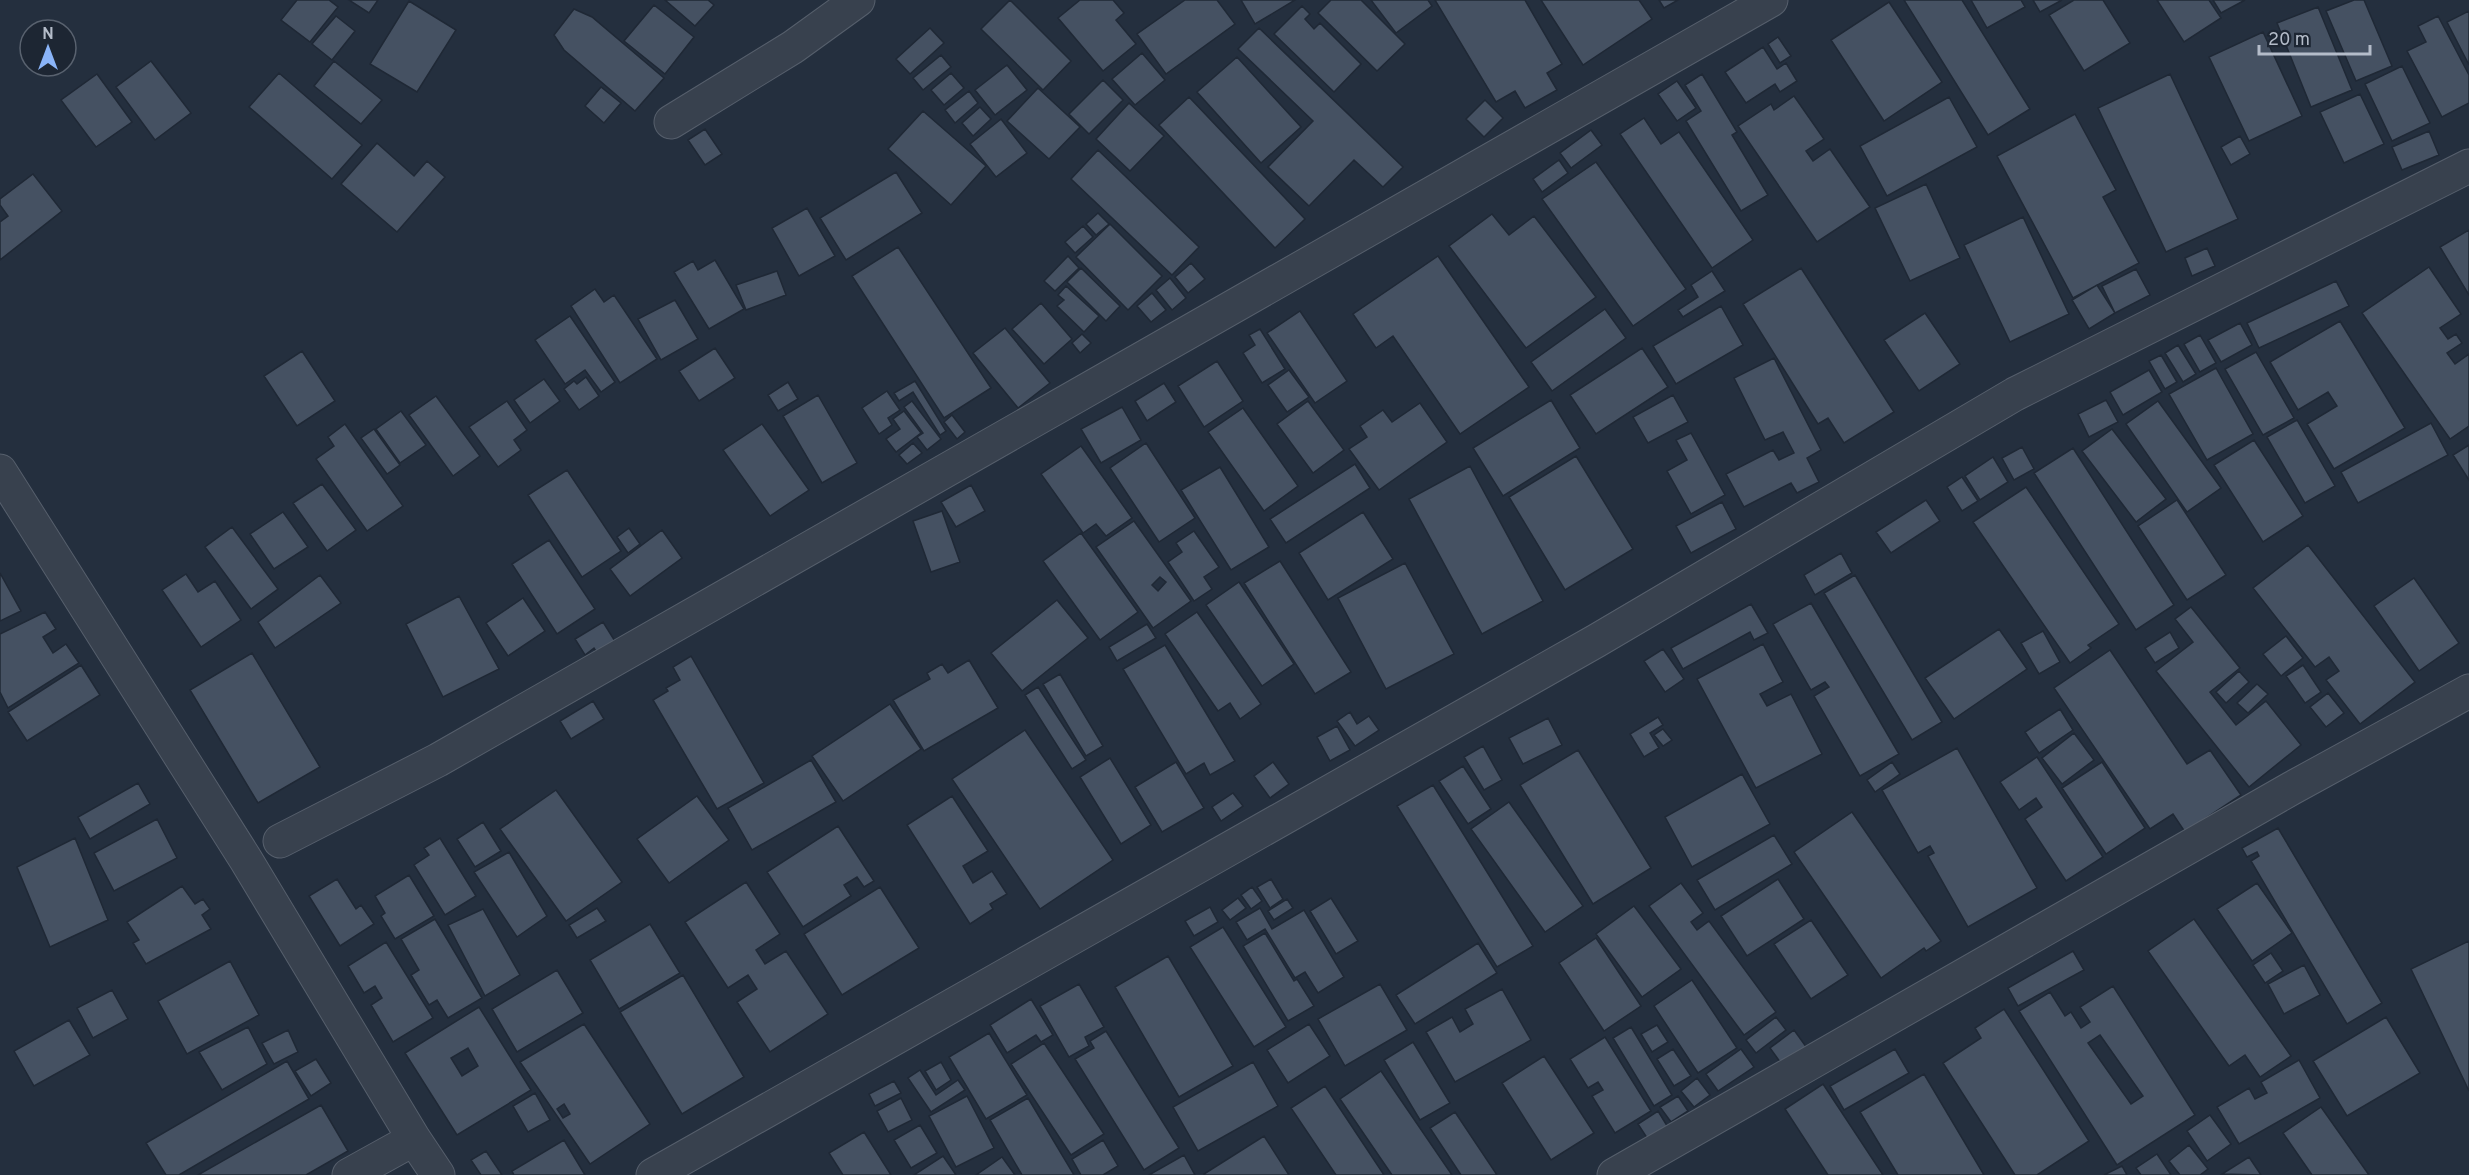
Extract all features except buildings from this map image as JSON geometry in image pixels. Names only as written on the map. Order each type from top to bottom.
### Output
[{"type":"street","points":[[671,122],[793,47],[858,0]]},
{"type":"street","points":[[280,842],[438,760],[1771,0]]},
{"type":"street","points":[[653,1175],[1596,641],[2015,394],[2469,166]]},
{"type":"street","points":[[0,471],[246,860],[438,1175]]},
{"type":"street","points":[[1614,1175],[2292,788],[2469,691]]},
{"type":"street","points":[[349,1175],[414,1139]]}]
